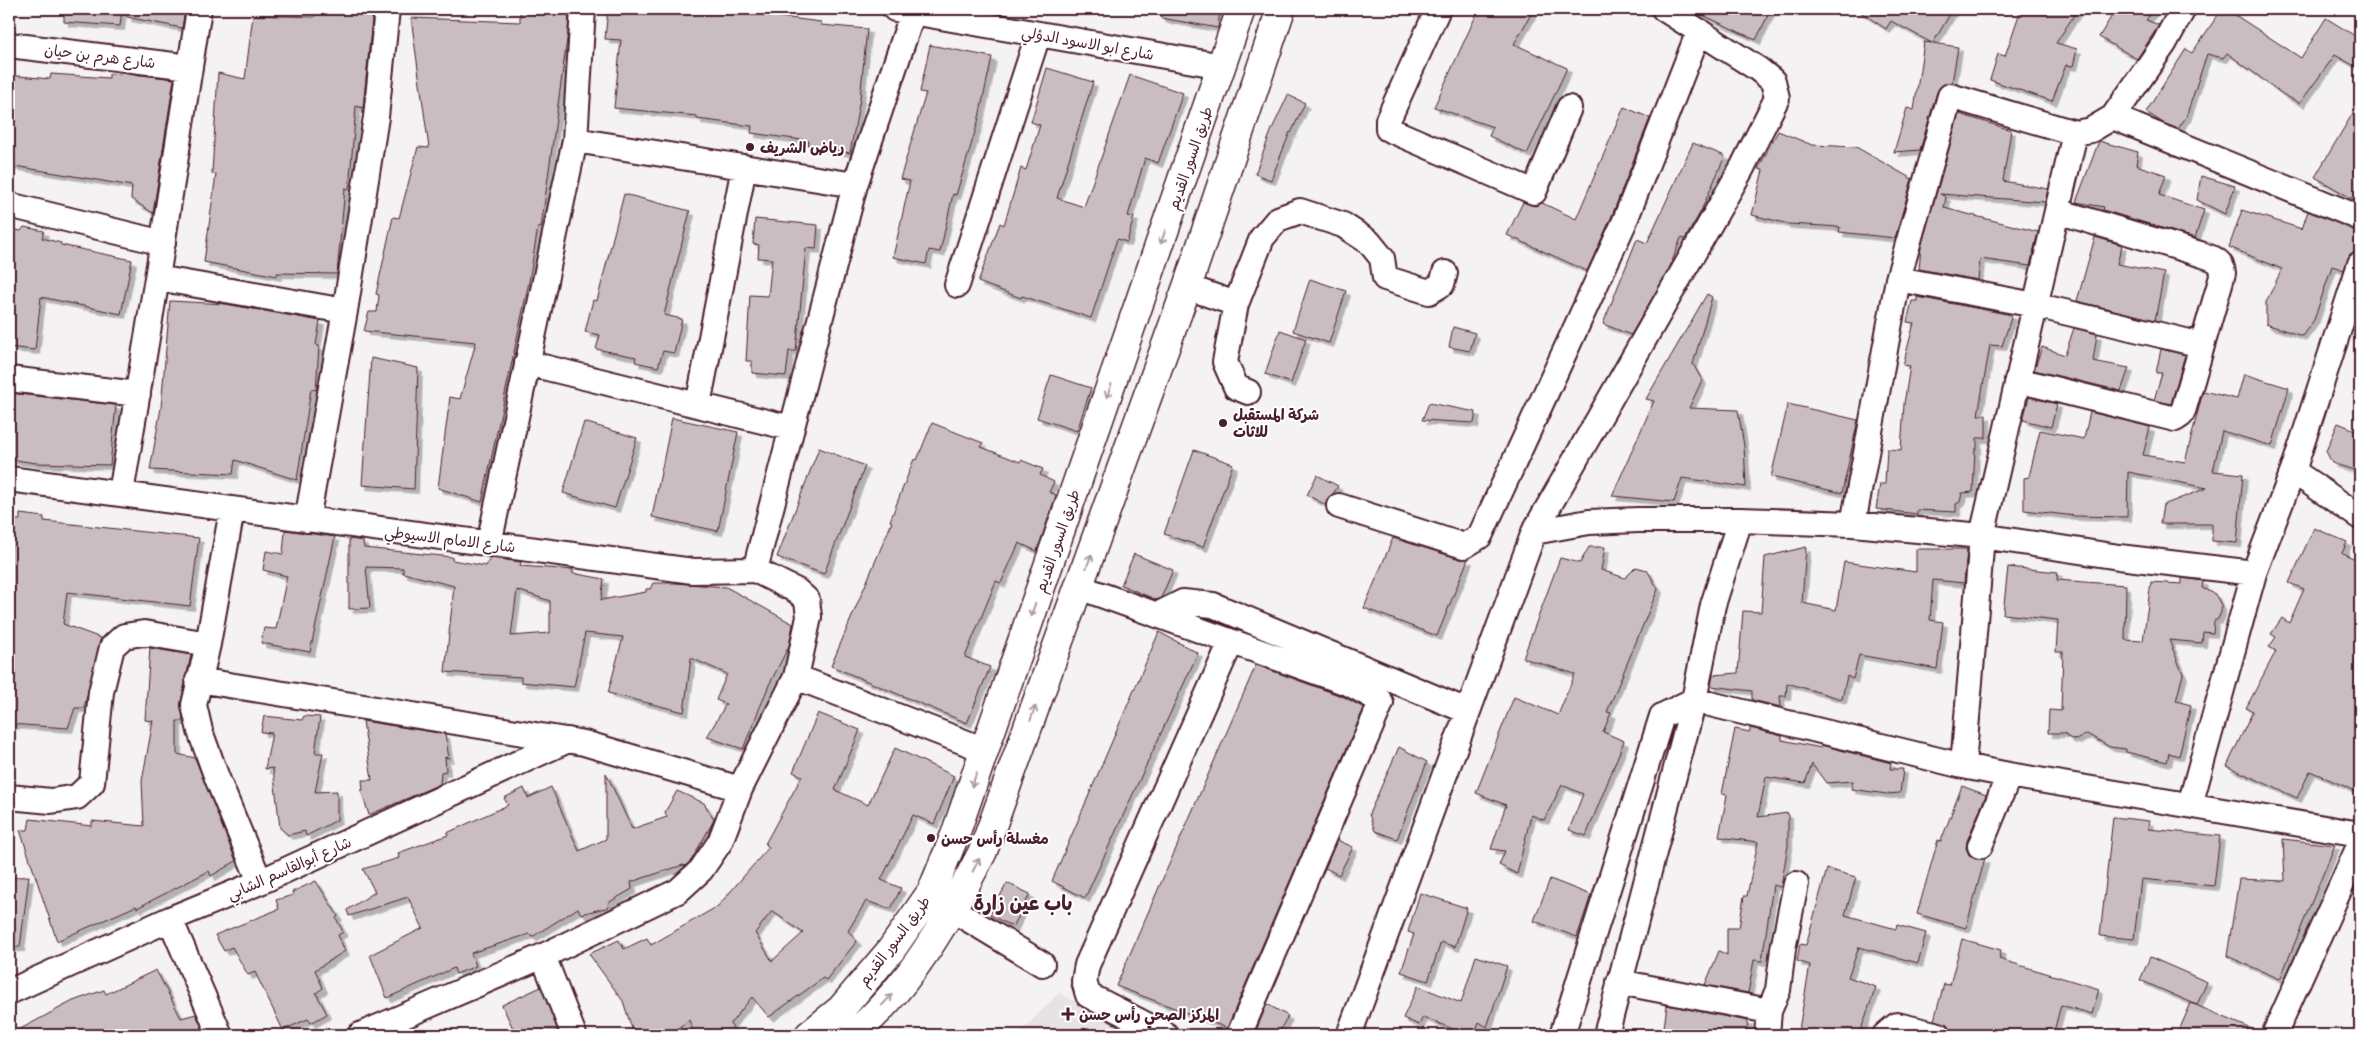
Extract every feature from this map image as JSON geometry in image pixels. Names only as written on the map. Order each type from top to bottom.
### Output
[{"type":"main road","name":"طريق السور القديم","points":[[809,1035],[841,1009],[891,950],[932,891],[955,835],[985,750],[1241,9]]},
{"type":"main road","name":"طريق السور القديم","points":[[855,1033],[913,973],[953,910],[983,851],[1188,287],[1281,9]]},
{"type":"main road","points":[[1150,272],[1188,287]]},
{"type":"main road","points":[[841,1009],[855,1033]]},
{"type":"street","points":[[121,493],[158,278],[199,9]]},
{"type":"street","points":[[307,520],[345,311],[376,116],[387,9]]},
{"type":"street","points":[[489,544],[575,140],[583,9]]},
{"type":"street","points":[[1438,9],[1388,120],[1388,129],[1534,192],[1569,108]]},
{"type":"street","points":[[1352,1034],[1467,711],[1534,532],[1742,168],[1777,98],[1773,81],[1758,69],[1664,9]]},
{"type":"street","points":[[1853,524],[1898,279],[1950,96],[2075,133],[2091,130],[2113,116],[2164,44],[2183,9]]},
{"type":"street","points":[[755,570],[855,185],[904,10]]},
{"type":"street","name":"شارع ابو الاسود الدؤلي","points":[[904,10],[1222,66]]},
{"type":"street","points":[[1339,506],[1464,546],[1480,536],[1624,223],[1699,31]]},
{"type":"street","points":[[957,285],[1038,34]]},
{"type":"street","name":"شارع هرم بن حيان","points":[[9,46],[190,67]]},
{"type":"street","points":[[2113,116],[2360,218]]},
{"type":"street","points":[[1963,766],[1982,536],[2075,133]]},
{"type":"street","points":[[575,140],[855,185]]},
{"type":"street","points":[[698,405],[744,167]]},
{"type":"street","points":[[9,205],[163,243]]},
{"type":"street","points":[[1248,392],[1236,387],[1224,362],[1236,304],[1262,238],[1278,219],[1300,211],[1343,226],[1368,242],[1382,258],[1385,278],[1429,292],[1442,284],[1446,273]]},
{"type":"street","points":[[2017,380],[2175,419],[2181,415],[2184,408],[2223,273],[2219,261],[2057,211]]},
{"type":"street","points":[[2190,804],[2254,573],[2293,470],[2360,264]]},
{"type":"street","points":[[158,278],[345,311]]},
{"type":"street","points":[[1898,279],[2035,305],[2202,345]]},
{"type":"street","points":[[1188,287],[1236,304]]},
{"type":"street","points":[[527,363],[791,428]]},
{"type":"street","points":[[9,379],[138,394]]},
{"type":"street","points":[[2293,470],[2360,517]]},
{"type":"street","name":"شارع الامام الاسيوطي","points":[[9,479],[693,572],[755,570],[798,591],[807,600],[809,617],[796,677]]},
{"type":"street","points":[[232,510],[208,644],[198,680],[194,705],[200,731],[217,778],[260,882]]},
{"type":"street","points":[[1534,532],[1588,522],[1740,520],[1853,524],[1982,536],[2118,557],[2254,573]]},
{"type":"street","points":[[1606,1035],[1694,700],[1713,605],[1740,520]]},
{"type":"street","points":[[1079,587],[1350,684],[1379,700],[1381,703],[1239,1035]]},
{"type":"street","points":[[1157,615],[1184,602],[1213,605],[1467,711]]},
{"type":"street","points":[[9,797],[51,801],[77,797],[92,783],[101,692],[112,647],[124,636],[144,633],[208,644]]},
{"type":"street","points":[[1166,1035],[1088,995],[1084,981],[1087,965],[1231,642]]},
{"type":"street","points":[[360,1035],[543,956],[678,891],[701,870],[720,842],[740,789],[796,677],[985,750]]},
{"type":"street","points":[[198,680],[584,743],[740,789]]},
{"type":"street","points":[[1562,1035],[1662,716],[1694,700],[2008,776],[2190,804],[2360,834]]},
{"type":"street","name":"شارع أبوالقاسم الشابي","points":[[9,992],[170,918],[260,882],[568,740]]},
{"type":"street","points":[[1980,846],[2008,776]]},
{"type":"street","points":[[2274,1035],[2360,844]]},
{"type":"street","points":[[1767,1035],[1769,1011],[1778,990],[1783,949],[1796,884]]},
{"type":"street","points":[[953,910],[1042,964]]},
{"type":"street","points":[[170,918],[220,1035]]},
{"type":"street","points":[[543,956],[574,1035]]},
{"type":"street","points":[[1619,982],[1769,1011]]},
{"type":"street","points":[[1885,1035],[1897,1024],[1939,1035]]},
{"type":"shaded area","name":"المركز الصحي رأس حسن","points":[[1059,993],[1137,1035],[1018,1035]]},
{"type":"building","points":[[64,9],[122,9],[120,26],[64,22]]},
{"type":"building","points":[[128,9],[185,9],[182,28],[127,17]]},
{"type":"building","points":[[315,9],[373,9],[363,108],[356,106],[349,189],[345,188],[337,274],[277,273],[277,276],[204,262],[216,174],[212,173],[218,73],[245,79],[253,15],[314,17]]},
{"type":"building","points":[[520,9],[569,9],[568,32],[541,228],[538,227],[529,282],[482,502],[438,488],[450,397],[460,399],[476,342],[364,331],[369,312],[377,312],[379,295],[376,294],[393,217],[399,218],[418,147],[429,148],[411,18],[520,22]]},
{"type":"building","points":[[608,9],[716,9],[821,22],[821,25],[867,29],[860,99],[850,153],[808,145],[809,141],[751,133],[752,126],[697,119],[697,116],[614,108],[621,40],[605,39]]},
{"type":"building","points":[[1162,9],[1220,9],[1218,28],[1161,18]]},
{"type":"building","points":[[1479,9],[1534,9],[1514,44],[1567,68],[1527,154],[1489,136],[1493,127],[1434,107]]},
{"type":"building","points":[[1690,9],[1771,9],[1756,40]]},
{"type":"building","points":[[1856,9],[1953,9],[1933,43],[1958,47],[1952,83],[1941,86],[1937,92],[1920,150],[1894,152],[1907,108],[1914,110],[1924,42],[1932,43],[1891,21],[1886,29]]},
{"type":"building","points":[[2021,9],[2078,9],[2056,43],[2077,49],[2073,66],[2066,65],[2052,101],[1990,80],[1998,54],[2005,56]]},
{"type":"building","points":[[2116,9],[2154,9],[2146,20],[2159,25],[2137,59],[2099,37]]},
{"type":"building","points":[[2222,9],[2226,9],[2301,58],[2326,18],[2360,39],[2360,69],[2335,55],[2300,103],[2284,95],[2227,53],[2223,58],[2207,54],[2186,117],[2178,129],[2163,123],[2146,112],[2186,49],[2192,53]]},
{"type":"building","points":[[930,45],[992,57],[978,122],[956,195],[953,194],[940,252],[929,250],[926,264],[893,257],[910,181],[900,179],[926,93],[920,92]]},
{"type":"building","points":[[1047,68],[1093,82],[1057,198],[1084,207],[1130,75],[1183,93],[1158,163],[1145,158],[1128,216],[1134,217],[1127,242],[1117,239],[1091,318],[1022,296],[1021,298],[978,282],[1000,223],[1004,225],[1021,168],[1026,170],[1040,125],[1031,122]]},
{"type":"building","points":[[51,74],[109,78],[109,74],[142,75],[174,79],[153,213],[131,199],[132,186],[9,165],[9,75],[50,79]]},
{"type":"building","points":[[1288,95],[1305,103],[1290,132],[1271,180],[1255,174],[1272,129]]},
{"type":"building","points":[[2360,101],[2360,203],[2315,177]]},
{"type":"building","points":[[1624,107],[1650,118],[1611,218],[1587,271],[1507,235],[1523,202],[1535,206],[1542,203],[1576,219]]},
{"type":"building","points":[[1959,114],[2011,130],[2003,181],[2048,189],[2045,202],[1940,194],[1946,197],[1944,208],[2038,232],[2030,266],[1980,259],[1978,280],[1919,269],[1921,247]]},
{"type":"building","points":[[1778,131],[1812,145],[1856,147],[1912,179],[1895,238],[1839,232],[1840,227],[1789,224],[1752,215],[1763,170],[1758,169]]},
{"type":"building","points":[[2099,141],[2138,152],[2136,165],[2166,175],[2159,195],[2204,210],[2195,238],[2103,210],[2104,207],[2076,202]]},
{"type":"building","points":[[1693,143],[1725,156],[1700,213],[1685,239],[1681,238],[1669,269],[1631,335],[1603,324],[1637,239],[1647,243]]},
{"type":"building","points":[[2201,176],[2235,186],[2225,214],[2197,200]]},
{"type":"building","points":[[624,194],[690,211],[664,315],[682,319],[674,353],[663,351],[658,367],[635,362],[636,357],[596,349],[600,335],[585,332],[593,300],[597,301]]},
{"type":"building","points":[[2242,210],[2302,229],[2308,211],[2360,231],[2356,251],[2350,254],[2344,270],[2332,266],[2314,320],[2302,336],[2266,324],[2266,302],[2282,269],[2229,247]]},
{"type":"building","points":[[755,219],[818,225],[816,249],[806,248],[796,351],[789,351],[786,376],[752,373],[752,361],[746,361],[750,295],[768,296],[772,259],[758,258],[759,245],[753,244]]},
{"type":"building","points":[[24,227],[44,231],[42,238],[61,243],[61,245],[132,260],[121,314],[41,297],[35,350],[9,347],[9,229],[21,231]]},
{"type":"building","points":[[2095,237],[2122,245],[2117,264],[2164,273],[2155,320],[2077,301]]},
{"type":"building","points":[[1310,279],[1346,291],[1329,343],[1293,331]]},
{"type":"building","points":[[1707,294],[1712,297],[1693,364],[1702,380],[1689,408],[1738,410],[1744,446],[1746,487],[1682,478],[1674,502],[1612,496],[1654,401],[1646,399]]},
{"type":"building","points":[[1917,297],[2012,315],[2002,346],[1990,345],[1978,415],[1986,415],[1986,438],[1977,438],[1973,492],[1962,493],[1960,502],[1956,504],[1956,512],[1917,510],[1917,514],[1876,509],[1880,484],[1885,484],[1887,449],[1901,450],[1904,404],[1910,366],[1903,365],[1914,323],[1907,322],[1912,301],[1917,301]]},
{"type":"building","points":[[170,301],[226,304],[320,321],[316,345],[319,346],[316,390],[311,389],[297,480],[235,460],[233,474],[150,470],[161,408]]},
{"type":"building","points":[[1453,327],[1475,333],[1470,351],[1449,347]]},
{"type":"building","points":[[2074,328],[2097,334],[2093,361],[2129,368],[2121,391],[2034,370],[2042,347],[2065,355]]},
{"type":"building","points":[[1280,330],[1306,339],[1291,383],[1265,374]]},
{"type":"building","points":[[2161,349],[2185,355],[2171,404],[2154,400],[2162,373],[2156,373]]},
{"type":"building","points":[[371,358],[418,368],[414,489],[362,485]]},
{"type":"building","points":[[2244,374],[2289,388],[2272,446],[2222,431],[2213,471],[2243,474],[2237,543],[2212,541],[2212,524],[2160,524],[2163,505],[2207,488],[2128,472],[2127,517],[2075,516],[2024,510],[2024,478],[2029,477],[2040,430],[2084,439],[2090,412],[2150,427],[2143,455],[2185,462],[2203,391],[2237,399]]},
{"type":"building","points":[[1051,375],[1091,388],[1077,431],[1037,418]]},
{"type":"building","points":[[9,393],[116,405],[110,465],[36,463],[9,459]]},
{"type":"building","points":[[2029,397],[2057,404],[2051,427],[2023,420]]},
{"type":"building","points":[[1429,403],[1476,412],[1474,423],[1422,420]]},
{"type":"building","points":[[1788,404],[1858,420],[1842,493],[1771,477]]},
{"type":"building","points":[[672,418],[738,432],[718,531],[652,517]]},
{"type":"building","points":[[584,422],[637,438],[615,508],[563,493]]},
{"type":"building","points":[[932,423],[983,443],[981,447],[1043,469],[1040,475],[1054,482],[1049,492],[1056,495],[1037,551],[1019,543],[1001,583],[996,581],[965,657],[990,667],[967,723],[831,666],[892,522],[890,521],[914,459],[917,460]]},
{"type":"building","points":[[2338,423],[2360,432],[2360,472],[2332,463],[2326,451]]},
{"type":"building","points":[[819,448],[865,466],[824,574],[777,557]]},
{"type":"building","points":[[1194,450],[1233,464],[1203,547],[1164,534]]},
{"type":"building","points":[[1317,475],[1338,486],[1326,505],[1307,495]]},
{"type":"building","points":[[20,514],[44,517],[44,521],[199,538],[190,606],[67,592],[63,624],[101,638],[84,708],[75,708],[68,728],[9,724],[9,548],[11,549],[14,520],[20,520]]},
{"type":"building","points":[[2314,528],[2347,542],[2342,553],[2360,561],[2360,793],[2310,771],[2297,798],[2227,766],[2253,711],[2246,708],[2276,651],[2269,647],[2276,637],[2271,634],[2282,618],[2289,623],[2304,589],[2289,583]]},
{"type":"building","points":[[285,530],[335,537],[310,652],[261,643],[264,628],[276,629],[287,576],[263,570],[266,551],[283,554]]},
{"type":"building","points":[[1393,538],[1460,559],[1468,559],[1437,636],[1364,608]]},
{"type":"building","points":[[349,539],[363,541],[364,548],[452,557],[452,560],[486,566],[490,558],[521,562],[520,566],[574,570],[572,573],[604,579],[601,600],[646,592],[646,589],[650,589],[653,583],[726,587],[793,624],[789,646],[769,685],[743,749],[707,737],[726,704],[716,700],[727,674],[691,658],[684,712],[608,693],[623,637],[585,633],[574,687],[521,682],[521,677],[445,672],[454,586],[403,573],[403,568],[366,567],[370,608],[349,609]],"holes":[[[517,590],[550,601],[550,633],[511,636]]]},
{"type":"building","points":[[1589,547],[1605,547],[1601,570],[1625,578],[1636,567],[1647,570],[1658,589],[1607,712],[1611,713],[1603,732],[1624,741],[1586,836],[1569,830],[1583,794],[1562,785],[1544,820],[1531,815],[1517,874],[1499,865],[1505,851],[1491,849],[1506,805],[1476,793],[1514,697],[1558,715],[1575,674],[1523,658],[1560,558],[1580,563]]},
{"type":"building","points":[[1806,547],[1802,603],[1836,610],[1844,562],[1916,572],[1916,549],[1967,549],[1964,583],[1933,580],[1930,620],[1943,622],[1937,669],[1859,655],[1853,679],[1847,676],[1842,699],[1787,683],[1786,696],[1780,696],[1781,707],[1752,700],[1752,691],[1711,686],[1713,675],[1738,673],[1743,611],[1761,612],[1765,557]]},
{"type":"building","points":[[1134,554],[1173,570],[1161,598],[1157,600],[1121,585]]},
{"type":"building","points":[[2008,567],[2058,572],[2057,580],[2126,585],[2125,640],[2143,641],[2151,582],[2182,584],[2182,578],[2203,581],[2202,588],[2215,594],[2221,605],[2221,612],[2218,619],[2214,621],[2213,633],[2203,632],[2202,643],[2169,640],[2183,674],[2176,701],[2191,705],[2179,756],[2169,753],[2167,762],[2126,752],[2126,749],[2110,747],[2087,734],[2076,740],[2069,738],[2065,733],[2048,733],[2049,710],[2061,711],[2063,652],[2056,652],[2058,620],[2003,614]]},
{"type":"building","points":[[1159,632],[1198,653],[1085,898],[1052,881]]},
{"type":"building","points":[[150,648],[191,655],[181,702],[183,721],[177,721],[177,754],[195,758],[236,861],[211,876],[209,871],[137,908],[136,906],[57,941],[20,830],[28,830],[30,819],[92,826],[92,821],[144,826],[142,781],[153,721],[145,720]]},
{"type":"building","points":[[1256,665],[1344,697],[1364,708],[1227,1028],[1116,986]]},
{"type":"building","points":[[818,713],[860,730],[835,790],[868,805],[895,748],[954,776],[934,824],[913,815],[881,880],[901,888],[891,909],[866,901],[848,931],[857,941],[826,980],[823,978],[769,1017],[752,997],[730,1024],[737,1035],[695,1035],[689,1020],[668,1035],[634,1035],[623,1001],[589,954],[619,940],[624,949],[647,938],[651,945],[718,906],[769,847],[765,844],[802,776],[793,772]],"holes":[[[772,911],[803,933],[772,961],[755,933]]]},
{"type":"building","points":[[264,716],[302,720],[304,716],[320,717],[315,753],[323,753],[315,792],[337,791],[337,820],[306,836],[305,831],[288,835],[280,828],[273,768],[265,769],[272,733],[261,732]]},
{"type":"building","points":[[363,721],[445,734],[449,758],[445,757],[446,771],[441,772],[440,784],[369,815],[361,790],[363,790],[362,780],[372,780]]},
{"type":"building","points":[[1750,728],[1782,736],[1782,740],[1821,748],[1821,745],[1891,763],[1890,769],[1903,769],[1900,793],[1887,794],[1851,789],[1853,781],[1826,783],[1812,764],[1805,783],[1766,777],[1758,817],[1788,813],[1788,845],[1781,887],[1773,885],[1762,961],[1754,960],[1748,993],[1705,985],[1719,951],[1727,955],[1727,928],[1739,928],[1744,896],[1747,896],[1758,842],[1719,837],[1727,795],[1722,794],[1735,729],[1750,732]]},
{"type":"building","points":[[1399,747],[1427,762],[1397,839],[1375,831],[1369,814]]},
{"type":"building","points":[[606,773],[632,829],[667,817],[665,812],[677,791],[704,803],[714,820],[691,861],[685,866],[683,865],[631,882],[632,889],[608,903],[609,907],[581,914],[578,908],[532,937],[529,934],[471,953],[476,966],[456,974],[454,968],[387,998],[370,955],[423,928],[408,897],[349,916],[347,910],[375,892],[363,869],[399,858],[398,853],[448,835],[447,833],[508,805],[504,798],[524,788],[528,798],[551,787],[579,851],[606,839]]},
{"type":"building","points":[[1962,786],[1986,795],[1967,841],[1966,848],[1969,855],[1975,859],[1985,858],[1966,928],[1917,914],[1938,840],[1941,841]]},
{"type":"building","points":[[2113,817],[2149,821],[2148,829],[2220,836],[2214,886],[2141,879],[2134,939],[2100,936]]},
{"type":"building","points":[[2283,839],[2335,845],[2280,979],[2227,956],[2239,879],[2285,881]]},
{"type":"building","points":[[1337,840],[1353,847],[1339,875],[1325,868]]},
{"type":"building","points":[[1827,869],[1856,877],[1845,915],[1896,929],[1897,925],[1926,933],[1918,963],[1859,947],[1848,977],[1876,987],[1859,1035],[1798,1035],[1810,965],[1797,961],[1800,944],[1806,945]]},
{"type":"building","points":[[29,876],[20,947],[9,947],[9,878]]},
{"type":"building","points":[[1550,879],[1591,895],[1577,937],[1534,921]]},
{"type":"building","points":[[316,881],[338,916],[336,918],[343,932],[338,935],[345,951],[315,970],[323,988],[316,993],[327,1014],[311,1023],[308,1019],[283,1030],[255,972],[248,975],[232,947],[224,951],[215,935],[279,909],[276,900],[293,895],[292,892]]},
{"type":"building","points":[[1007,883],[1030,894],[1013,927],[990,915]]},
{"type":"building","points":[[1420,893],[1467,908],[1455,947],[1441,942],[1428,981],[1401,972],[1414,934],[1408,932]]},
{"type":"building","points":[[1962,939],[2001,950],[1999,959],[2099,989],[2092,1014],[2061,1005],[2053,1035],[1969,1035],[1952,1031],[1948,1025],[1934,1020],[1944,984],[1950,985]]},
{"type":"building","points":[[1476,956],[1507,966],[1487,1027],[1479,1022],[1474,1035],[1468,1035],[1423,1017],[1419,1025],[1403,1018],[1418,986],[1461,1003]]},
{"type":"building","points":[[2150,957],[2207,982],[2197,1005],[2140,980]]},
{"type":"building","points":[[156,970],[181,1018],[196,1014],[205,1035],[9,1035],[73,1001],[104,990],[106,994]]},
{"type":"building","points":[[541,987],[558,1031],[543,1035],[516,1035],[502,1005]]},
{"type":"building","points":[[2191,1003],[2261,1033],[2260,1035],[2177,1035]]},
{"type":"building","points":[[1267,1004],[1288,1016],[1277,1035],[1254,1035]]},
{"type":"building","points":[[1667,1005],[1748,1021],[1746,1035],[1663,1035]]},
{"type":"place","name":"رياض الشريف","points":[[750,147]]},
{"type":"place","name":"شركة المستقبل للاثات","points":[[1223,423]]},
{"type":"place","name":"مغسلة رأس حسن","points":[[931,838]]},
{"type":"place","name":"المركز الصحي رأس حسن","points":[[1068,1014]]},
{"type":"district","name":"باب عين زارة","points":[[1023,902]]}]
